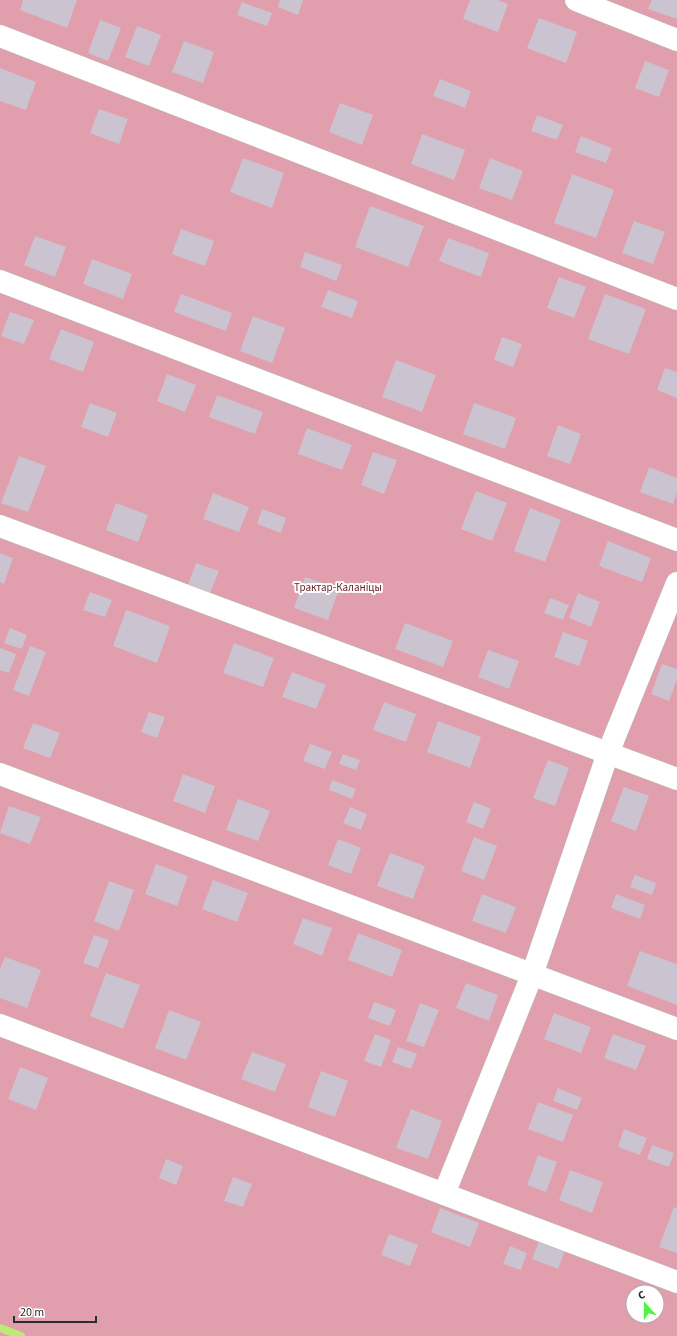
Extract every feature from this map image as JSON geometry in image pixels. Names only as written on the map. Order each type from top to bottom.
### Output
[{"type":"lane","points":[[576,0],[677,40]]},
{"type":"lane","points":[[0,36],[677,300]]},
{"type":"lane","points":[[0,281],[677,540]]},
{"type":"lane","points":[[0,526],[677,780]]},
{"type":"lane","points":[[444,1194],[532,975],[608,753],[677,583]]},
{"type":"lane","points":[[0,774],[677,1029]]},
{"type":"lane","points":[[0,1025],[677,1282]]},
{"type":"green space","name":"Трактар-Каланіцы","points":[[0,0],[677,0],[677,1336],[0,1336]]},
{"type":"building","points":[[23,0],[77,0],[67,28],[20,10]]},
{"type":"building","points":[[280,0],[303,0],[298,15],[278,7]]},
{"type":"building","points":[[470,0],[498,0],[508,4],[498,32],[463,19]]},
{"type":"building","points":[[652,0],[677,0],[677,19],[648,9]]},
{"type":"building","points":[[242,2],[272,13],[267,26],[237,15]]},
{"type":"building","points":[[539,18],[577,32],[566,63],[527,48]]},
{"type":"building","points":[[100,20],[121,28],[108,61],[88,53]]},
{"type":"building","points":[[137,26],[161,35],[149,66],[125,57]]},
{"type":"building","points":[[184,41],[214,52],[203,83],[172,72]]},
{"type":"building","points":[[645,61],[669,70],[659,97],[635,88]]},
{"type":"building","points":[[0,68],[36,82],[26,110],[0,101]]},
{"type":"building","points":[[440,79],[471,91],[465,108],[433,96]]},
{"type":"building","points":[[340,103],[373,115],[362,145],[329,132]]},
{"type":"building","points":[[99,109],[128,119],[119,144],[90,133]]},
{"type":"building","points":[[537,115],[563,125],[557,140],[531,131]]},
{"type":"building","points":[[422,134],[465,150],[454,180],[411,164]]},
{"type":"building","points":[[581,136],[612,148],[606,163],[575,152]]},
{"type":"building","points":[[243,158],[284,173],[272,208],[230,192]]},
{"type":"building","points":[[490,158],[523,171],[512,200],[479,188]]},
{"type":"building","points":[[572,174],[614,190],[596,238],[554,223]]},
{"type":"building","points":[[370,206],[424,226],[408,267],[355,247]]},
{"type":"building","points":[[634,221],[665,232],[653,264],[622,253]]},
{"type":"building","points":[[181,229],[214,241],[205,266],[172,254]]},
{"type":"building","points":[[35,236],[66,247],[55,277],[24,265]]},
{"type":"building","points":[[448,238],[489,253],[481,277],[439,261]]},
{"type":"building","points":[[305,252],[342,265],[336,281],[300,267]]},
{"type":"building","points":[[92,259],[132,274],[123,299],[83,284]]},
{"type":"building","points":[[559,277],[586,287],[574,318],[547,308]]},
{"type":"building","points":[[328,290],[358,301],[352,318],[321,307]]},
{"type":"building","points":[[181,294],[232,313],[226,331],[174,312]]},
{"type":"building","points":[[605,294],[646,309],[629,354],[588,339]]},
{"type":"building","points":[[10,312],[34,320],[24,344],[1,336]]},
{"type":"building","points":[[253,316],[285,328],[272,363],[240,351]]},
{"type":"building","points":[[61,329],[94,342],[83,372],[49,359]]},
{"type":"building","points":[[502,337],[522,344],[513,367],[494,360]]},
{"type":"building","points":[[396,360],[436,375],[422,412],[382,397]]},
{"type":"building","points":[[665,368],[677,372],[677,398],[657,390]]},
{"type":"building","points":[[167,374],[196,385],[185,412],[157,401]]},
{"type":"building","points":[[217,395],[263,412],[255,434],[209,417]]},
{"type":"building","points":[[90,403],[117,413],[108,437],[81,427]]},
{"type":"building","points":[[474,403],[516,418],[505,449],[463,434]]},
{"type":"building","points":[[558,425],[581,434],[570,464],[547,456]]},
{"type":"building","points":[[307,428],[352,445],[342,470],[298,454]]},
{"type":"building","points":[[373,452],[397,460],[384,494],[361,485]]},
{"type":"building","points":[[19,456],[46,466],[28,512],[1,503]]},
{"type":"building","points":[[649,467],[677,478],[677,493],[673,504],[640,492]]},
{"type":"building","points":[[476,491],[507,503],[492,541],[461,529]]},
{"type":"building","points":[[213,493],[249,507],[239,532],[203,519]]},
{"type":"building","points":[[116,503],[148,515],[138,542],[106,530]]},
{"type":"building","points":[[530,508],[561,520],[545,562],[514,551]]},
{"type":"building","points":[[262,509],[286,518],[281,533],[257,524]]},
{"type":"building","points":[[608,541],[651,558],[642,582],[599,566]]},
{"type":"building","points":[[0,553],[13,558],[4,584],[0,582]]},
{"type":"building","points":[[196,563],[219,571],[210,593],[188,585]]},
{"type":"building","points":[[305,577],[339,589],[328,620],[294,608]]},
{"type":"building","points":[[90,592],[112,600],[105,617],[83,610]]},
{"type":"building","points":[[578,593],[600,602],[591,627],[569,618]]},
{"type":"building","points":[[550,598],[569,605],[563,620],[544,613]]},
{"type":"building","points":[[126,610],[170,626],[157,663],[113,646]]},
{"type":"building","points":[[405,623],[453,641],[443,667],[395,649]]},
{"type":"building","points":[[10,628],[27,635],[22,649],[4,643]]},
{"type":"building","points":[[563,632],[588,641],[579,666],[554,657]]},
{"type":"building","points":[[234,643],[274,658],[263,687],[223,673]]},
{"type":"building","points":[[30,646],[46,652],[29,696],[13,690]]},
{"type":"building","points":[[0,648],[16,654],[9,673],[0,670]]},
{"type":"building","points":[[488,650],[519,661],[509,689],[478,677]]},
{"type":"building","points":[[662,664],[677,669],[677,680],[669,701],[651,694]]},
{"type":"building","points":[[292,672],[326,685],[316,709],[282,697]]},
{"type":"building","points":[[384,702],[416,714],[406,742],[373,730]]},
{"type":"building","points":[[149,712],[165,717],[157,738],[141,732]]},
{"type":"building","points":[[438,721],[481,737],[470,768],[427,752]]},
{"type":"building","points":[[33,723],[60,733],[50,758],[23,748]]},
{"type":"building","points":[[310,744],[332,752],[325,769],[303,761]]},
{"type":"building","points":[[343,754],[360,760],[356,770],[339,764]]},
{"type":"building","points":[[548,760],[569,768],[555,806],[533,798]]},
{"type":"building","points":[[183,774],[215,786],[205,813],[173,801]]},
{"type":"building","points":[[332,780],[356,789],[352,799],[329,790]]},
{"type":"building","points":[[624,787],[649,796],[636,831],[611,821]]},
{"type":"building","points":[[238,799],[270,811],[258,841],[226,830]]},
{"type":"building","points":[[474,802],[491,809],[483,829],[466,822]]},
{"type":"building","points":[[9,806],[41,817],[30,844],[0,833]]},
{"type":"building","points":[[350,807],[367,814],[361,830],[343,823]]},
{"type":"building","points":[[474,837],[497,846],[484,880],[461,871]]},
{"type":"building","points":[[338,839],[361,848],[351,874],[328,865]]},
{"type":"building","points":[[390,853],[425,866],[413,899],[377,886]]},
{"type":"building","points":[[156,864],[188,876],[177,906],[145,894]]},
{"type":"building","points":[[635,875],[656,883],[652,895],[630,887]]},
{"type":"building","points":[[213,880],[248,893],[237,922],[202,909]]},
{"type":"building","points":[[109,881],[134,890],[119,931],[94,921]]},
{"type":"building","points":[[482,894],[516,907],[506,933],[472,921]]},
{"type":"building","points":[[616,894],[645,905],[640,919],[611,908]]},
{"type":"building","points":[[303,918],[332,928],[322,956],[293,944]]},
{"type":"building","points":[[358,933],[402,950],[392,977],[348,960]]},
{"type":"building","points":[[94,935],[109,940],[98,968],[83,963]]},
{"type":"building","points":[[640,951],[677,964],[677,1005],[627,986]]},
{"type":"building","points":[[5,957],[41,970],[27,1008],[0,998],[0,969]]},
{"type":"building","points":[[106,973],[140,985],[123,1029],[90,1016]]},
{"type":"building","points":[[466,983],[498,995],[489,1021],[456,1008]]},
{"type":"building","points":[[374,1002],[396,1010],[390,1026],[368,1018]]},
{"type":"building","points":[[420,1003],[439,1010],[424,1047],[406,1041]]},
{"type":"building","points":[[169,1010],[201,1022],[186,1060],[155,1048]]},
{"type":"building","points":[[554,1013],[591,1027],[581,1053],[544,1039]]},
{"type":"building","points":[[375,1034],[391,1040],[381,1067],[364,1061]]},
{"type":"building","points":[[613,1034],[646,1046],[636,1070],[604,1058]]},
{"type":"building","points":[[398,1047],[417,1054],[411,1069],[392,1062]]},
{"type":"building","points":[[252,1052],[286,1064],[275,1092],[241,1079]]},
{"type":"building","points":[[20,1067],[48,1078],[36,1110],[8,1099]]},
{"type":"building","points":[[321,1071],[348,1081],[335,1117],[308,1107]]},
{"type":"building","points":[[558,1088],[582,1098],[577,1110],[553,1101]]},
{"type":"building","points":[[538,1102],[573,1115],[563,1142],[528,1129]]},
{"type":"building","points":[[411,1109],[442,1121],[428,1159],[396,1148]]},
{"type":"building","points":[[624,1129],[647,1138],[640,1155],[618,1147]]},
{"type":"building","points":[[652,1145],[674,1153],[669,1167],[647,1159]]},
{"type":"building","points":[[538,1155],[557,1162],[546,1192],[527,1185]]},
{"type":"building","points":[[166,1159],[183,1166],[176,1185],[159,1178]]},
{"type":"building","points":[[570,1170],[603,1182],[592,1213],[559,1200]]},
{"type":"building","points":[[233,1177],[252,1184],[243,1207],[224,1201]]},
{"type":"building","points":[[674,1207],[677,1208],[677,1253],[659,1247]]},
{"type":"building","points":[[440,1208],[479,1223],[470,1247],[431,1232]]},
{"type":"building","points":[[389,1234],[418,1245],[410,1266],[381,1255]]},
{"type":"building","points":[[539,1241],[565,1251],[558,1269],[532,1259]]},
{"type":"building","points":[[510,1246],[527,1253],[521,1270],[503,1264]]},
{"type":"waterway","points":[[0,1328],[21,1336]]}]
